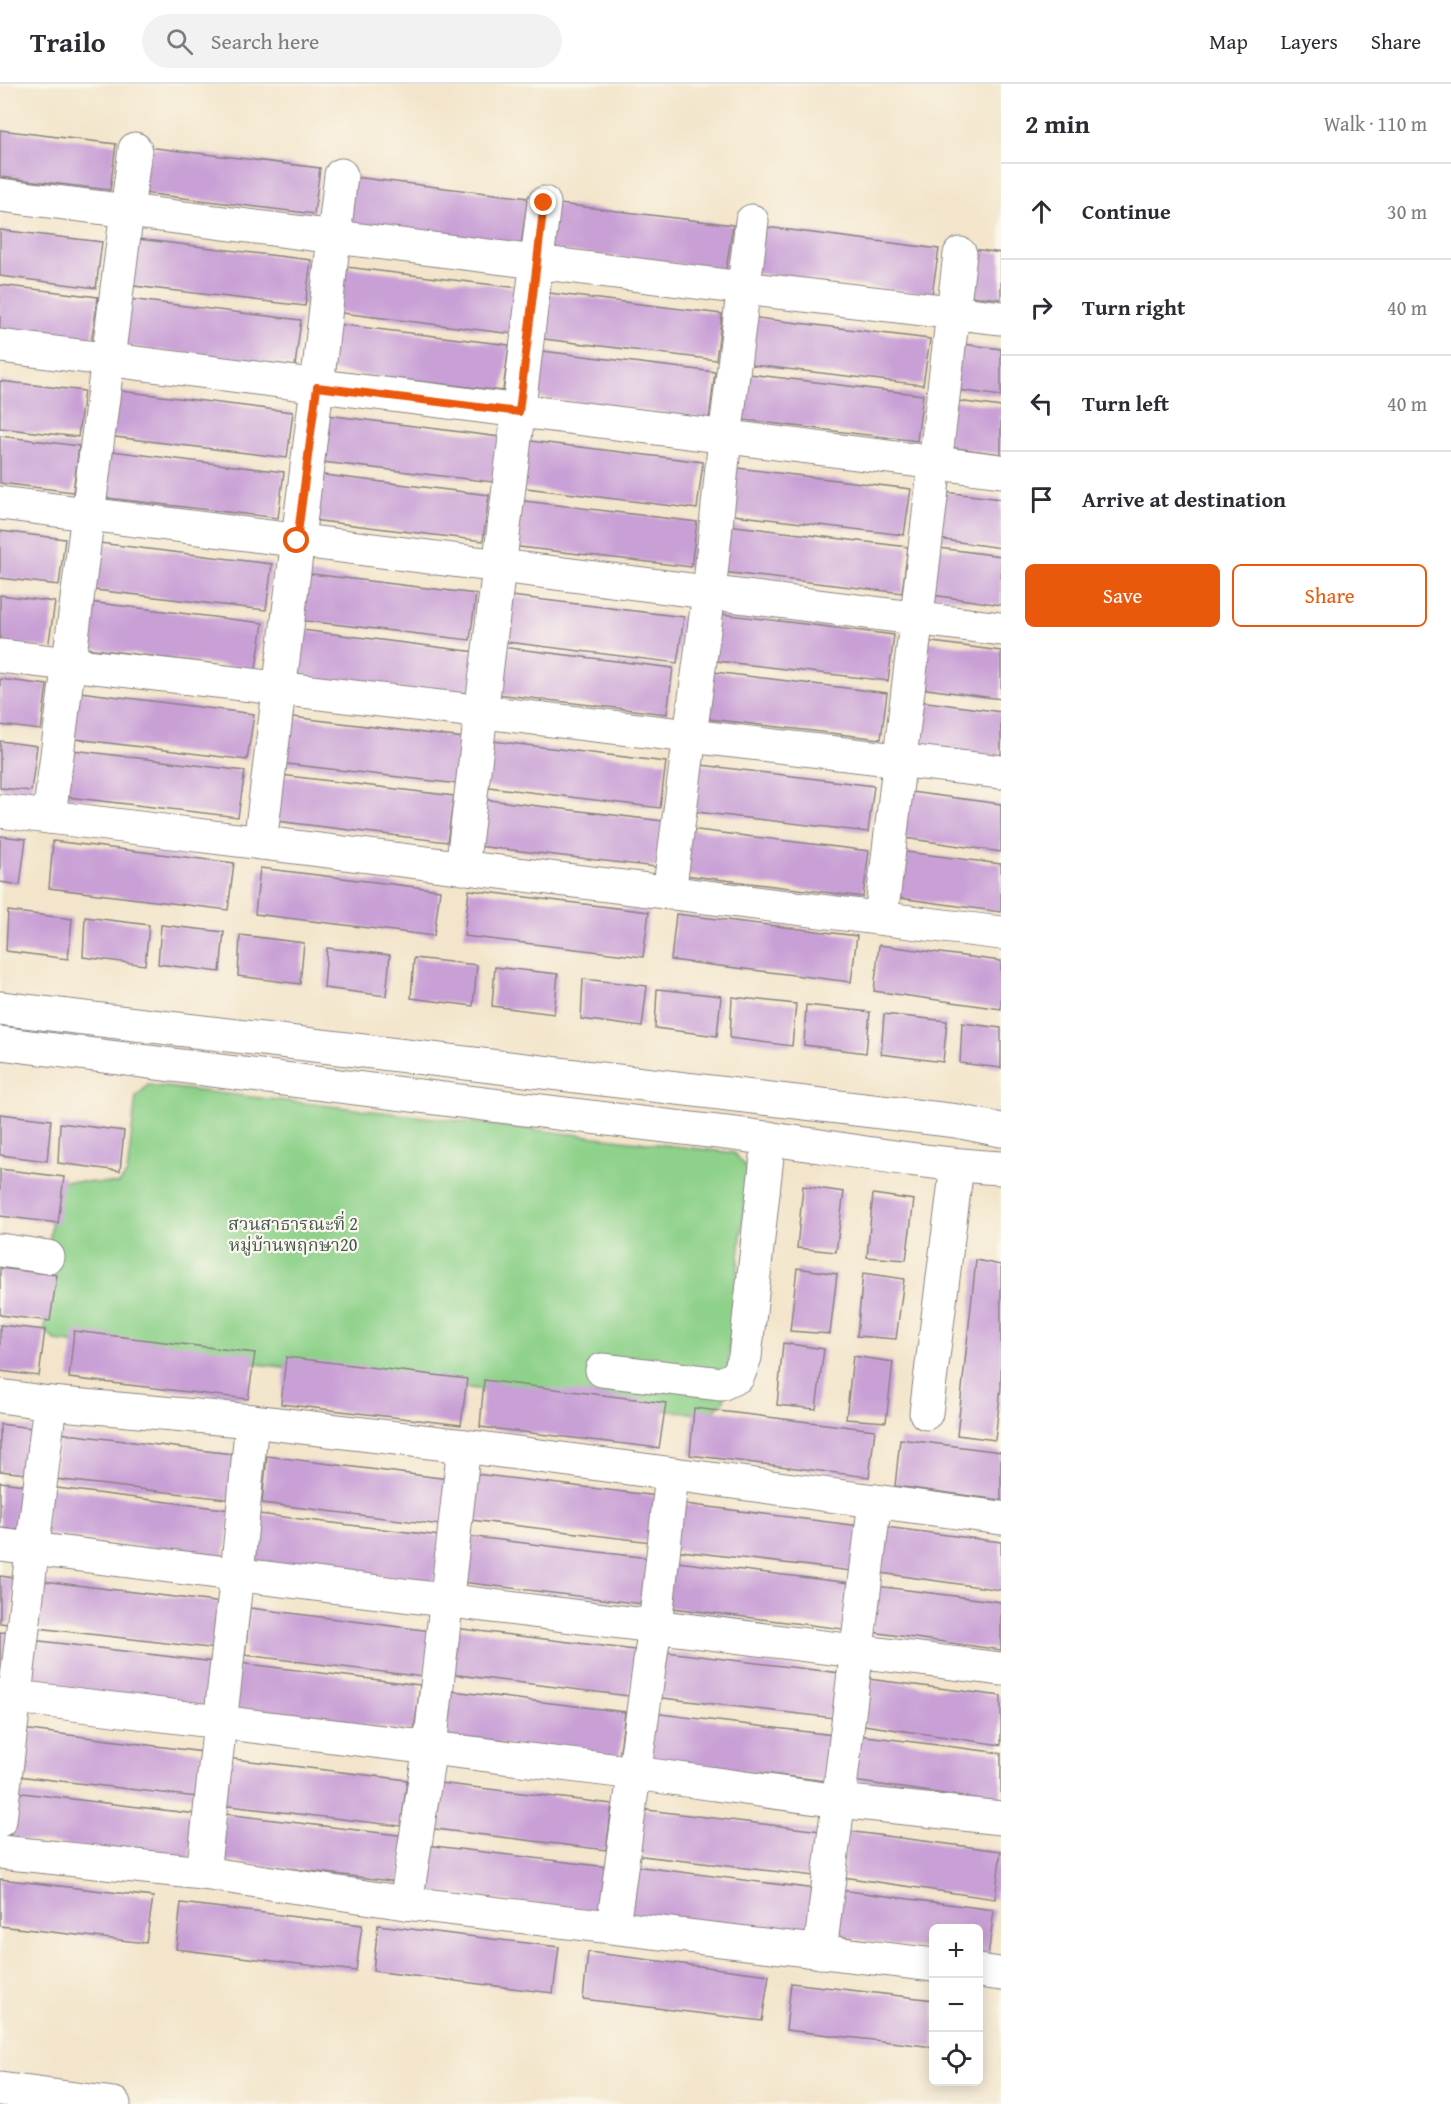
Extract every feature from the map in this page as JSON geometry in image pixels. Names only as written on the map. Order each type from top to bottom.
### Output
[{"type":"street","points":[[49,817],[135,149]]},
{"type":"street","points":[[260,843],[341,175]]},
{"type":"street","points":[[0,195],[1001,318]]},
{"type":"street","points":[[462,868],[544,203]]},
{"type":"street","points":[[669,893],[709,593],[725,438],[752,221]]},
{"type":"street","points":[[881,917],[960,254]]},
{"type":"street","points":[[0,346],[1001,471]]},
{"type":"street","points":[[0,503],[1001,629]]},
{"type":"street","points":[[0,656],[1001,772]]},
{"type":"street","points":[[0,811],[1001,933]]},
{"type":"street","points":[[0,1008],[957,1120],[1001,1130]]},
{"type":"street","points":[[0,1043],[550,1113],[769,1138],[957,1166],[1001,1168]]},
{"type":"street","points":[[550,1113],[553,1073]]},
{"type":"street","points":[[602,1370],[721,1384],[738,1376],[745,1358],[769,1138]]},
{"type":"street","points":[[926,1413],[957,1166]]},
{"type":"street","points":[[0,1250],[48,1257]]},
{"type":"street","points":[[0,1396],[50,1403],[252,1421],[464,1446],[1001,1518]]},
{"type":"street","points":[[0,1820],[16,1547],[50,1403]]},
{"type":"street","points":[[204,1872],[252,1421]]},
{"type":"street","points":[[406,1903],[430,1747],[464,1446]]},
{"type":"street","points":[[613,1926],[655,1626],[672,1475]]},
{"type":"street","points":[[820,1952],[875,1501]]},
{"type":"street","points":[[16,1547],[1001,1669]]},
{"type":"street","points":[[7,1695],[635,1773],[839,1801],[1001,1818]]},
{"type":"street","points":[[0,1852],[204,1872],[406,1903],[929,1965]]},
{"type":"street","points":[[983,1972],[1001,1974]]},
{"type":"street","points":[[0,2089],[114,2104]]},
{"type":"green space","name":"สวนสาธารณะที่ 2 หมู่บ้านพฤกษา20","points":[[148,1085],[734,1153],[748,1169],[724,1401],[708,1415],[55,1341],[45,1330],[48,1257],[55,1189],[66,1181],[119,1184],[127,1174],[136,1097]]},
{"type":"building","points":[[0,130],[116,144],[110,190],[0,177]]},
{"type":"building","points":[[139,146],[320,168],[314,214],[135,192]]},
{"type":"building","points":[[346,176],[528,198],[521,244],[342,223]]},
{"type":"building","points":[[551,203],[733,225],[726,270],[547,249]]},
{"type":"building","points":[[758,226],[939,249],[932,294],[754,273]]},
{"type":"building","points":[[0,230],[102,242],[96,288],[0,276]]},
{"type":"building","points":[[130,238],[311,260],[305,306],[125,285]]},
{"type":"building","points":[[966,248],[1001,253],[1001,299],[961,295]]},
{"type":"building","points":[[338,266],[520,288],[513,334],[334,312]]},
{"type":"building","points":[[0,285],[98,297],[91,343],[0,332]]},
{"type":"building","points":[[541,292],[722,314],[716,360],[536,338]]},
{"type":"building","points":[[120,298],[301,320],[295,366],[115,345]]},
{"type":"building","points":[[749,317],[930,339],[923,385],[744,364]]},
{"type":"building","points":[[327,323],[509,345],[503,391],[323,370]]},
{"type":"building","points":[[956,343],[1001,349],[1001,396],[951,389]]},
{"type":"building","points":[[534,350],[715,372],[709,418],[529,396]]},
{"type":"building","points":[[741,373],[923,395],[917,441],[737,419]]},
{"type":"building","points":[[0,381],[84,391],[78,437],[0,428]]},
{"type":"building","points":[[112,390],[293,412],[287,458],[107,436]]},
{"type":"building","points":[[951,400],[1001,407],[1001,454],[947,447]]},
{"type":"building","points":[[319,414],[500,437],[493,482],[314,461]]},
{"type":"building","points":[[0,436],[79,446],[73,492],[0,483]]},
{"type":"building","points":[[522,440],[703,462],[697,509],[518,487]]},
{"type":"building","points":[[103,450],[284,472],[278,518],[99,497]]},
{"type":"building","points":[[729,467],[911,489],[904,535],[725,514]]},
{"type":"building","points":[[308,473],[489,495],[483,541],[304,519]]},
{"type":"building","points":[[936,491],[1001,499],[1001,548],[931,538]]},
{"type":"building","points":[[516,500],[697,522],[691,567],[511,546]]},
{"type":"building","points":[[727,525],[908,547],[902,593],[722,572]]},
{"type":"building","points":[[0,531],[65,539],[59,585],[0,578]]},
{"type":"building","points":[[91,542],[272,564],[266,610],[87,589]]},
{"type":"building","points":[[931,547],[1001,556],[1001,605],[926,594]]},
{"type":"building","points":[[295,572],[476,594],[470,640],[290,619]]},
{"type":"building","points":[[0,595],[55,602],[48,648],[0,643]]},
{"type":"building","points":[[503,595],[684,617],[677,663],[498,641]]},
{"type":"building","points":[[81,601],[263,623],[256,669],[77,647]]},
{"type":"building","points":[[713,613],[894,635],[888,681],[708,660]]},
{"type":"building","points":[[294,629],[476,652],[470,698],[290,676]]},
{"type":"building","points":[[917,640],[1001,651],[1001,699],[912,687]]},
{"type":"building","points":[[492,646],[673,668],[667,714],[488,693]]},
{"type":"building","points":[[706,671],[887,693],[881,739],[701,718]]},
{"type":"building","points":[[0,679],[47,685],[41,730],[0,725]]},
{"type":"building","points":[[72,691],[254,714],[247,760],[68,738]]},
{"type":"building","points":[[912,700],[1001,712],[1001,760],[907,747]]},
{"type":"building","points":[[284,716],[464,738],[458,784],[279,763]]},
{"type":"building","points":[[485,740],[666,762],[660,808],[481,786]]},
{"type":"building","points":[[0,741],[37,746],[31,791],[0,788]]},
{"type":"building","points":[[64,749],[245,771],[238,817],[59,796]]},
{"type":"building","points":[[693,764],[874,786],[868,832],[688,811]]},
{"type":"building","points":[[272,774],[454,796],[447,842],[268,820]]},
{"type":"building","points":[[903,791],[1001,804],[1001,852],[898,837]]},
{"type":"building","points":[[481,799],[663,821],[656,867],[477,846]]},
{"type":"building","points":[[689,829],[869,851],[863,897],[684,875]]},
{"type":"building","points":[[0,836],[26,839],[20,885],[0,882]]},
{"type":"building","points":[[53,841],[234,863],[228,910],[49,888]]},
{"type":"building","points":[[898,851],[1001,864],[1001,912],[893,897]]},
{"type":"building","points":[[260,868],[440,890],[434,936],[255,914]]},
{"type":"building","points":[[469,890],[649,912],[643,957],[464,936]]},
{"type":"building","points":[[8,911],[72,919],[68,959],[6,951]]},
{"type":"building","points":[[676,914],[857,936],[851,982],[671,960]]},
{"type":"building","points":[[85,917],[149,925],[145,965],[83,957]]},
{"type":"building","points":[[161,925],[224,932],[220,972],[158,964]]},
{"type":"building","points":[[240,935],[304,943],[300,984],[238,976]]},
{"type":"building","points":[[879,945],[1001,961],[1001,1009],[874,991]]},
{"type":"building","points":[[327,948],[390,955],[386,996],[324,988]]},
{"type":"building","points":[[414,958],[477,965],[473,1006],[411,998]]},
{"type":"building","points":[[495,967],[558,974],[554,1014],[492,1006]]},
{"type":"building","points":[[583,979],[647,986],[642,1027],[581,1019]]},
{"type":"building","points":[[657,989],[721,996],[717,1036],[655,1028]]},
{"type":"building","points":[[732,997],[796,1004],[792,1046],[730,1038]]},
{"type":"building","points":[[806,1005],[870,1012],[866,1053],[804,1045]]},
{"type":"building","points":[[884,1014],[947,1021],[943,1062],[881,1054]]},
{"type":"building","points":[[962,1023],[1001,1028],[1001,1068],[960,1063]]},
{"type":"building","points":[[0,1114],[51,1120],[47,1161],[0,1155]]},
{"type":"building","points":[[60,1123],[124,1131],[120,1171],[58,1163]]},
{"type":"building","points":[[0,1169],[64,1177],[58,1223],[0,1216]]},
{"type":"building","points":[[803,1186],[844,1192],[836,1252],[797,1248]]},
{"type":"building","points":[[873,1194],[914,1200],[906,1260],[867,1257]]},
{"type":"building","points":[[976,1260],[1001,1265],[1001,1387],[995,1440],[957,1435]]},
{"type":"building","points":[[0,1268],[57,1275],[50,1321],[0,1315]]},
{"type":"building","points":[[797,1268],[837,1274],[830,1334],[790,1331]]},
{"type":"building","points":[[863,1273],[904,1279],[896,1339],[857,1336]]},
{"type":"building","points":[[0,1325],[45,1330],[39,1376],[0,1371]]},
{"type":"building","points":[[74,1331],[255,1353],[248,1399],[69,1378]]},
{"type":"building","points":[[783,1343],[824,1349],[816,1409],[777,1405]]},
{"type":"building","points":[[853,1356],[893,1362],[886,1422],[846,1419]]},
{"type":"building","points":[[286,1357],[467,1379],[461,1425],[281,1404]]},
{"type":"building","points":[[484,1380],[666,1403],[659,1448],[480,1427]]},
{"type":"building","points":[[694,1408],[875,1430],[869,1477],[690,1455]]},
{"type":"building","points":[[0,1424],[32,1428],[26,1474],[0,1471]]},
{"type":"building","points":[[59,1433],[240,1455],[234,1500],[55,1479]]},
{"type":"building","points":[[900,1439],[1001,1452],[1001,1500],[895,1486]]},
{"type":"building","points":[[267,1456],[448,1479],[441,1525],[262,1503]]},
{"type":"building","points":[[476,1474],[657,1496],[651,1542],[471,1520]]},
{"type":"building","points":[[0,1482],[25,1485],[19,1530],[0,1528]]},
{"type":"building","points":[[49,1487],[231,1510],[224,1556],[45,1534]]},
{"type":"building","points":[[677,1503],[859,1526],[852,1571],[673,1550]]},
{"type":"building","points":[[259,1514],[440,1536],[434,1583],[255,1561]]},
{"type":"building","points":[[885,1527],[1001,1542],[1001,1590],[881,1573]]},
{"type":"building","points":[[467,1536],[648,1558],[642,1604],[462,1582]]},
{"type":"building","points":[[669,1561],[850,1583],[843,1629],[664,1607]]},
{"type":"building","points":[[0,1576],[15,1578],[9,1624],[0,1623]]},
{"type":"building","points":[[43,1581],[223,1603],[217,1649],[38,1628]]},
{"type":"building","points":[[876,1586],[1001,1602],[1001,1650],[872,1632]]},
{"type":"building","points":[[250,1608],[431,1631],[424,1677],[245,1655]]},
{"type":"building","points":[[454,1628],[635,1650],[629,1696],[450,1674]]},
{"type":"building","points":[[0,1632],[10,1633],[4,1679],[0,1679]]},
{"type":"building","points":[[32,1640],[214,1662],[207,1708],[28,1686]]},
{"type":"building","points":[[658,1651],[840,1673],[834,1718],[654,1697]]},
{"type":"building","points":[[239,1663],[420,1685],[414,1731],[235,1709]]},
{"type":"building","points":[[868,1679],[1001,1696],[1001,1745],[864,1725]]},
{"type":"building","points":[[444,1690],[625,1712],[619,1758],[440,1737]]},
{"type":"building","points":[[652,1713],[833,1735],[827,1781],[647,1759]]},
{"type":"building","points":[[22,1729],[203,1752],[197,1797],[18,1776]]},
{"type":"building","points":[[858,1735],[1001,1753],[1001,1802],[853,1781]]},
{"type":"building","points":[[226,1758],[407,1780],[401,1826],[221,1805]]},
{"type":"building","points":[[431,1782],[612,1804],[606,1850],[427,1828]]},
{"type":"building","points":[[14,1792],[196,1814],[189,1860],[10,1838]]},
{"type":"building","points":[[639,1809],[820,1831],[814,1876],[634,1855]]},
{"type":"building","points":[[225,1814],[406,1836],[399,1882],[220,1860]]},
{"type":"building","points":[[847,1831],[1001,1851],[995,1899],[843,1877]]},
{"type":"building","points":[[426,1845],[607,1867],[600,1912],[421,1891]]},
{"type":"building","points":[[634,1866],[815,1889],[808,1934],[629,1913]]},
{"type":"building","points":[[0,1879],[153,1897],[146,1943],[0,1926]]},
{"type":"building","points":[[840,1890],[994,1910],[988,1957],[983,1956],[983,1924],[929,1924],[929,1949],[836,1936]]},
{"type":"building","points":[[181,1903],[362,1925],[356,1971],[176,1949]]},
{"type":"building","points":[[378,1925],[559,1947],[553,1993],[373,1971]]},
{"type":"building","points":[[588,1952],[769,1975],[762,2021],[583,1999]]},
{"type":"building","points":[[791,1983],[929,1999],[929,2046],[786,2030]]},
{"type":"route","points":[[297,541],[317,387],[519,412],[544,203]]}]
